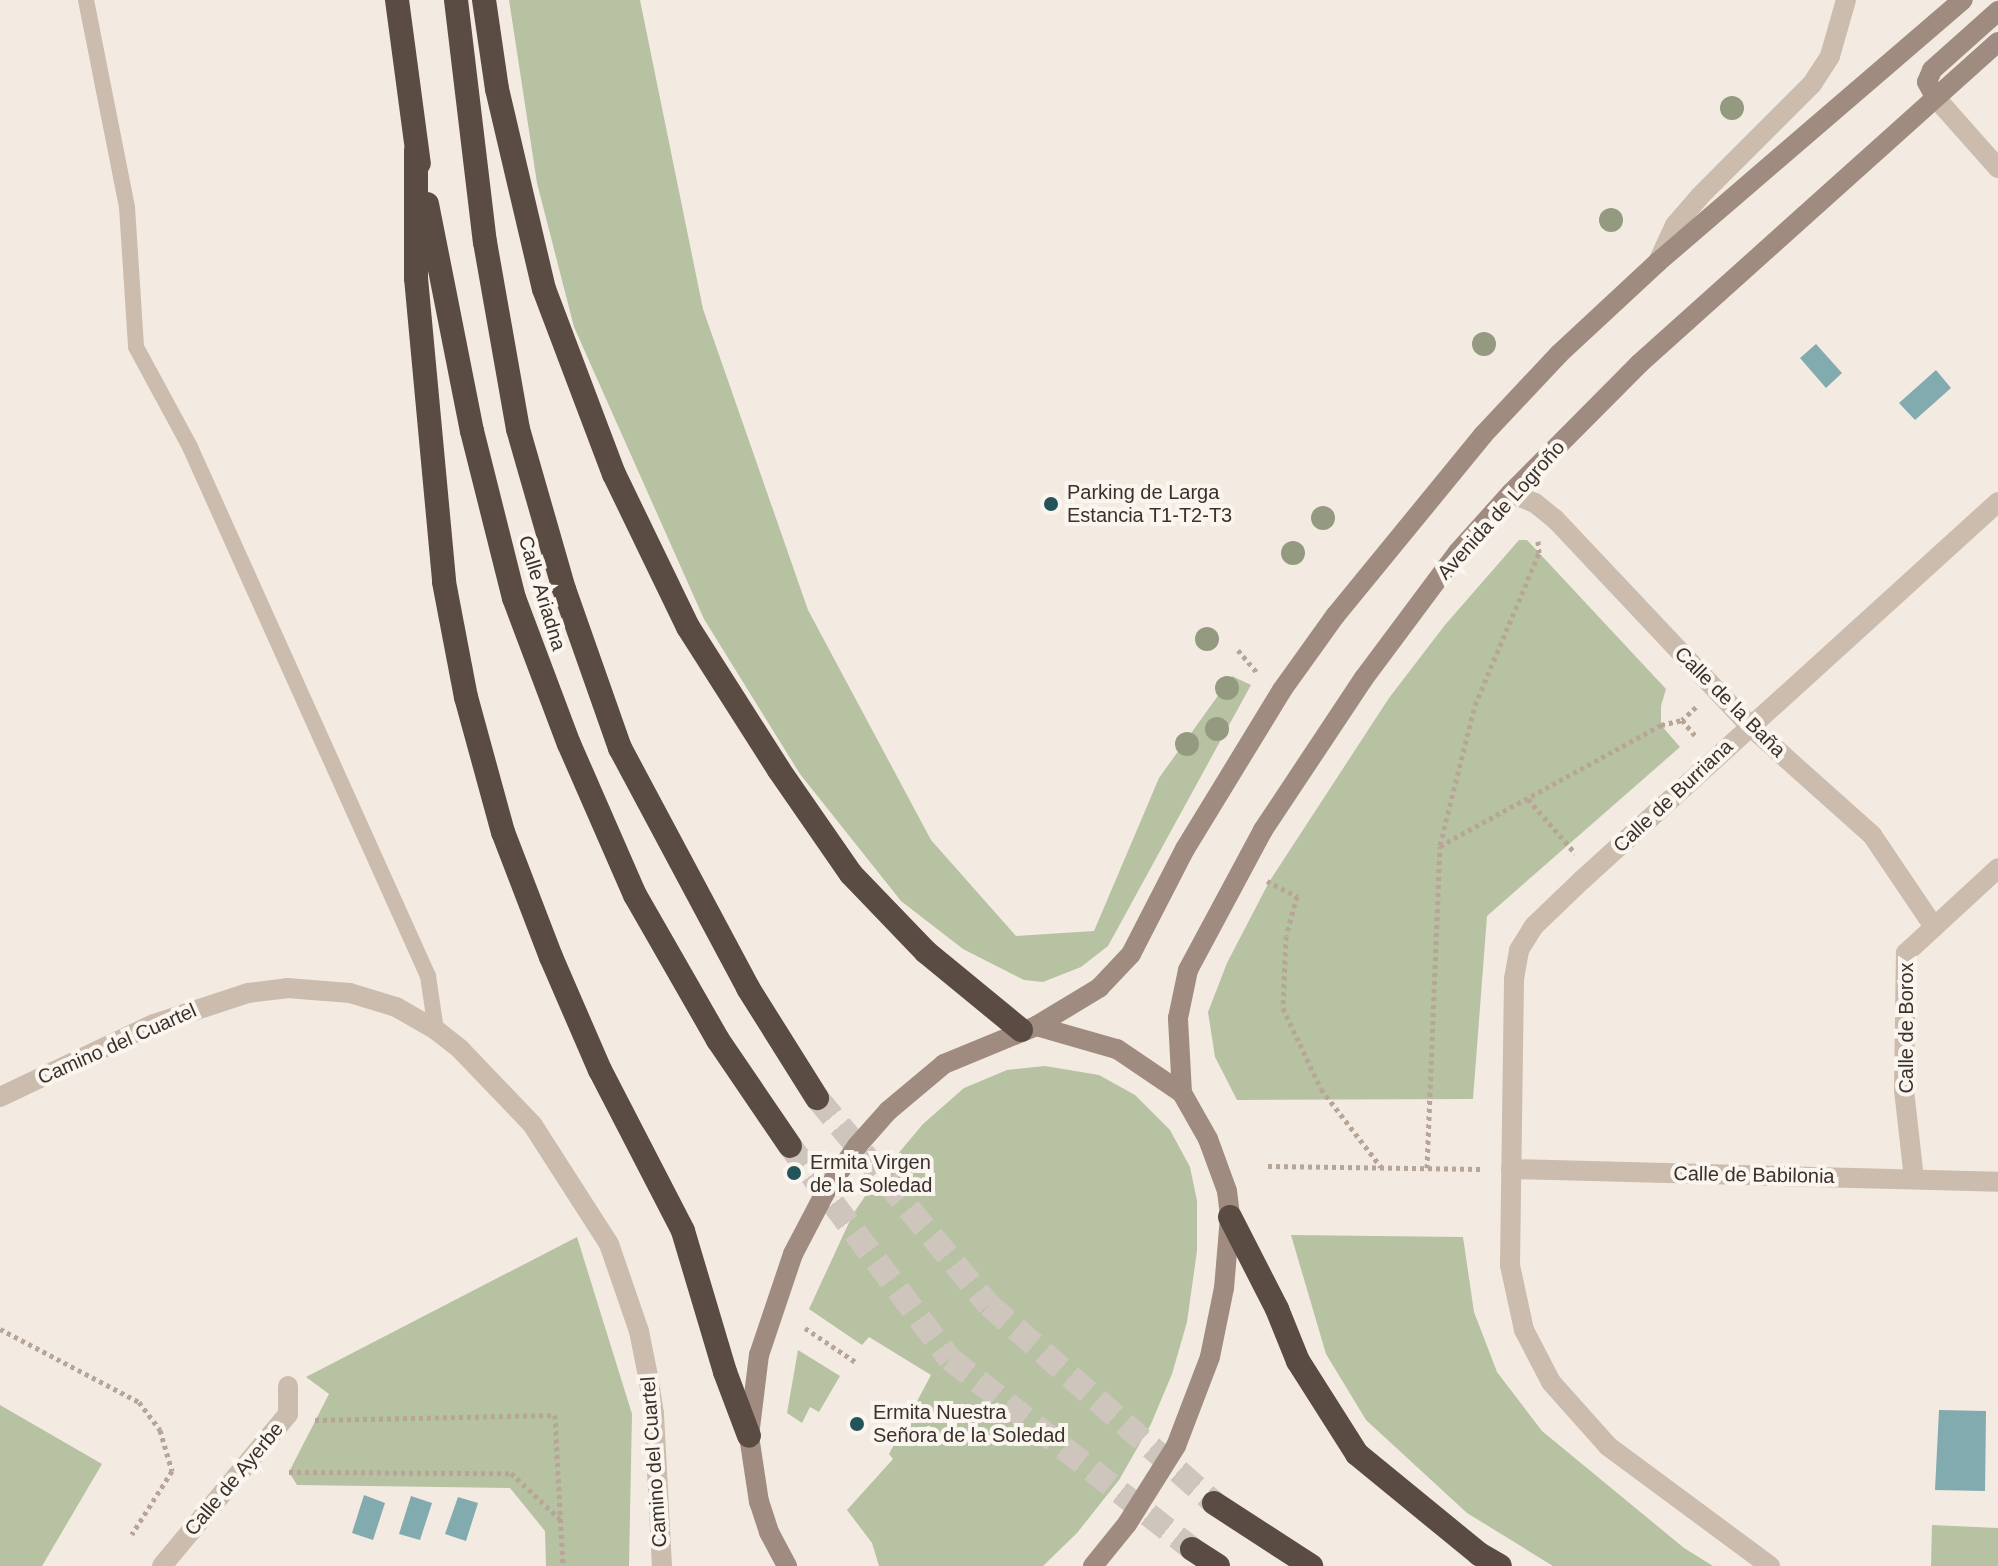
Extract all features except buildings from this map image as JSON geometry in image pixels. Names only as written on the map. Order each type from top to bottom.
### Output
[{"type":"highway","name":"Calle Ariadna","points":[[397,0],[416,151],[472,431],[514,598],[558,715],[635,895],[718,1040],[790,1146]]},
{"type":"highway","name":"Calle Ariadna","points":[[456,0],[485,242],[518,429],[564,589],[620,748],[748,988],[817,1098]]},
{"type":"highway","points":[[484,0],[497,89],[544,289],[614,474],[688,627],[779,770],[851,874],[926,952],[1028,1028]]},
{"type":"highway","points":[[416,151],[416,278],[444,582],[466,697],[503,832],[551,957],[600,1070],[683,1231],[725,1372],[749,1436]]},
{"type":"highway","points":[[1230,1217],[1277,1309],[1298,1361],[1357,1454],[1479,1554],[1500,1566]]},
{"type":"highway","points":[[1214,1503],[1311,1566]]},
{"type":"highway","points":[[1192,1549],[1218,1566]]},
{"type":"main road","points":[[787,1566],[769,1532],[759,1502],[749,1436],[759,1355],[793,1254],[826,1191],[857,1146],[888,1111],[944,1064],[1028,1028],[1099,988],[1131,954],[1185,849],[1282,690],[1335,616],[1483,435],[1559,354],[1658,262],[1963,0]]},
{"type":"main road","points":[[1935,97],[1927,82],[1932,70],[1998,11]]},
{"type":"main road","name":"Avenida de Logroño","points":[[1182,1093],[1178,1018],[1188,970],[1257,842],[1364,678],[1458,552],[1511,493],[1684,322],[1998,42]]},
{"type":"main road","points":[[1028,1028],[1117,1049],[1182,1093],[1208,1139],[1227,1191],[1230,1217],[1224,1288],[1210,1357],[1176,1446],[1127,1524],[1093,1566]]},
{"type":"street","points":[[1658,262],[1675,225],[1699,197],[1812,84],[1830,56],[1846,0]]},
{"type":"street","points":[[1935,97],[1998,168]]},
{"type":"street","name":"Calle de la Baña","points":[[1511,493],[1535,503],[1555,519],[1750,726],[1872,835],[1934,927]]},
{"type":"street","name":"Calle de Burriana","points":[[1770,1566],[1627,1462],[1579,1415],[1551,1382],[1524,1330],[1514,1296],[1510,1265],[1514,979],[1519,950],[1534,926],[1591,871],[1998,502]]},
{"type":"street","name":"Calle de Borox","points":[[1914,1179],[1904,1090],[1906,953],[1998,868]]},
{"type":"street","name":"Camino del Cuartel","points":[[0,1097],[154,1024],[248,993],[287,988],[350,993],[396,1007],[436,1030],[460,1049],[532,1124],[609,1244],[639,1331],[648,1376],[654,1414],[662,1566]]},
{"type":"street","name":"Calle de Babilonia","points":[[1511,1169],[1998,1182]]},
{"type":"street","name":"Calle de Ayerbe","points":[[162,1566],[288,1414],[288,1386]]},
{"type":"lane","points":[[86,0],[127,207],[136,347],[190,447],[428,976],[436,1030]]},
{"type":"path","points":[[1427,1168],[1440,846],[1475,705],[1539,553],[1538,539]]},
{"type":"path","points":[[1238,650],[1257,673]]},
{"type":"path","points":[[1440,846],[1661,725],[1682,720],[1699,704]]},
{"type":"path","points":[[1682,720],[1700,741]]},
{"type":"path","points":[[1528,799],[1591,871]]},
{"type":"path","points":[[1265,880],[1297,896],[1286,936],[1283,1008],[1321,1089],[1381,1167]]},
{"type":"path","points":[[1268,1166],[1511,1169]]},
{"type":"path","points":[[805,1328],[857,1363]]},
{"type":"path","points":[[0,1329],[139,1402],[160,1430],[172,1471],[132,1534]]},
{"type":"path","points":[[313,1420],[555,1415],[563,1566]]},
{"type":"path","points":[[289,1472],[511,1473],[560,1519]]},
{"type":"green space","points":[[509,0],[640,0],[703,309],[808,610],[931,840],[1016,936],[1094,931],[1159,778],[1232,676],[1251,685],[1108,946],[1081,967],[1043,982],[1024,980],[963,949],[901,901],[800,774],[704,619],[574,327],[537,183]]},
{"type":"green space","points":[[1519,540],[1527,540],[1666,689],[1661,706],[1661,725],[1680,747],[1487,916],[1473,1099],[1237,1100],[1215,1057],[1208,1012],[1227,963],[1269,882],[1389,698],[1445,625]]},
{"type":"green space","points":[[1045,1066],[1099,1075],[1135,1095],[1170,1130],[1190,1167],[1197,1201],[1197,1251],[1187,1322],[1172,1374],[1151,1424],[1119,1480],[1077,1533],[1043,1566],[879,1566],[872,1543],[847,1510],[893,1459],[889,1454],[931,1375],[869,1337],[862,1345],[809,1309],[853,1214],[876,1180],[923,1124],[964,1088],[1007,1070]]},
{"type":"green space","points":[[1291,1235],[1463,1237],[1474,1312],[1497,1372],[1542,1431],[1684,1548],[1713,1566],[1553,1566],[1467,1513],[1366,1420],[1326,1354]]},
{"type":"green space","points":[[577,1237],[632,1414],[629,1566],[546,1566],[545,1531],[510,1488],[297,1485],[289,1472],[329,1394],[306,1377]]},
{"type":"green space","points":[[798,1350],[840,1376],[819,1412],[810,1407],[802,1423],[787,1413]]},
{"type":"green space","points":[[0,1405],[102,1464],[42,1566],[0,1566]]},
{"type":"green space","points":[[1932,1525],[1998,1528],[1998,1566],[1931,1566]]},
{"type":"water","points":[[1816,344],[1842,373],[1826,388],[1800,358]]},
{"type":"water","points":[[1936,370],[1951,388],[1915,420],[1899,403]]},
{"type":"water","points":[[1939,1410],[1986,1411],[1985,1491],[1935,1490]]},
{"type":"water","points":[[364,1495],[385,1503],[373,1540],[352,1533]]},
{"type":"water","points":[[411,1496],[432,1503],[420,1540],[399,1534]]},
{"type":"water","points":[[458,1497],[478,1503],[466,1541],[445,1534]]},
{"type":"tunnel","points":[[817,1098],[989,1305],[1214,1503]]},
{"type":"tunnel","points":[[790,1146],[950,1359],[1192,1549]]},
{"type":"place","name":"Parking de Larga Estancia T1-T2-T3","points":[[1051,504]]},
{"type":"place","name":"Ermita Virgen de la Soledad","points":[[794,1173]]},
{"type":"place","name":"Ermita Nuestra Señora de la Soledad","points":[[857,1424]]}]
